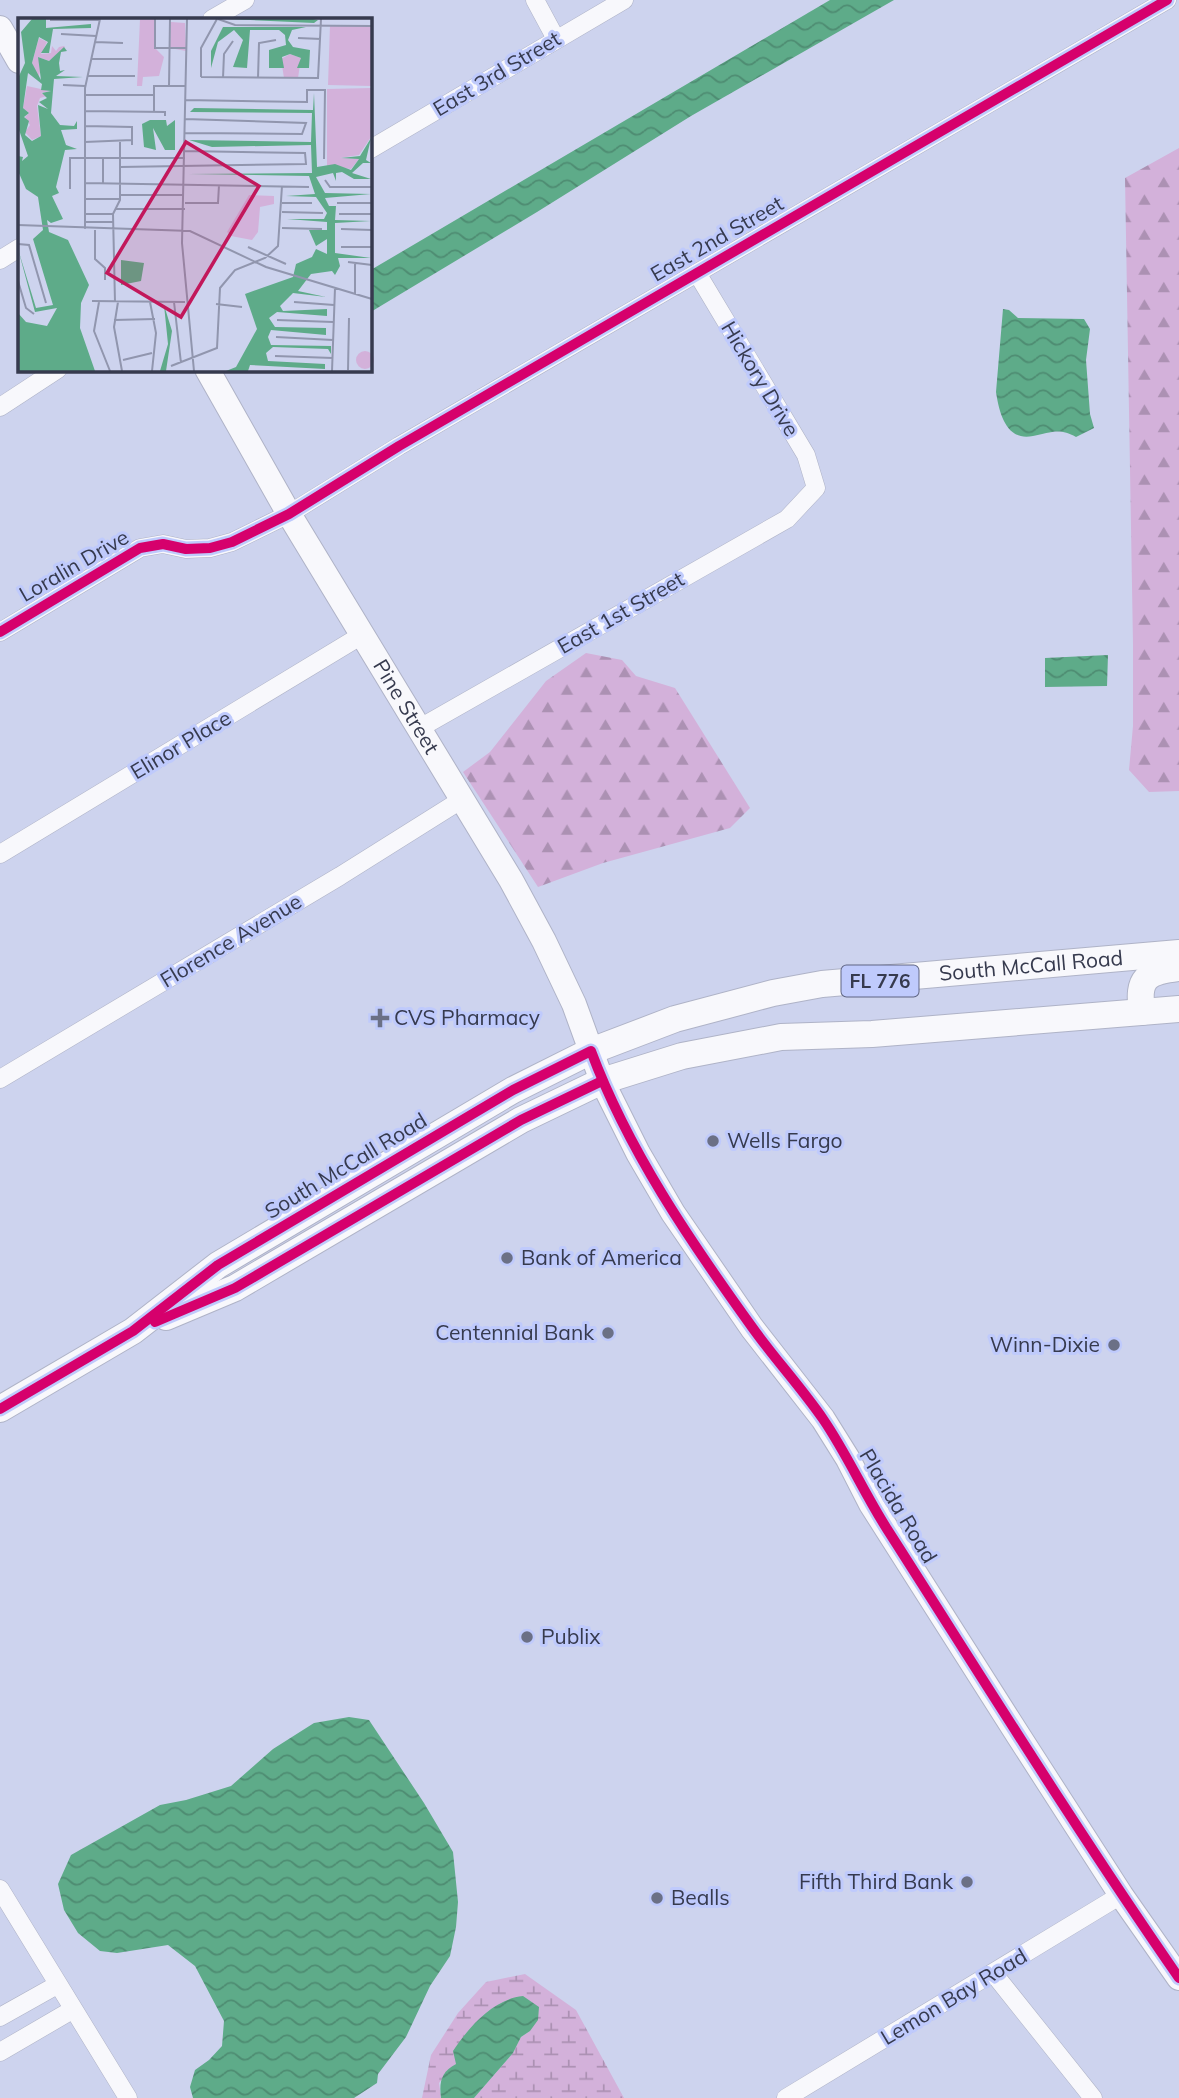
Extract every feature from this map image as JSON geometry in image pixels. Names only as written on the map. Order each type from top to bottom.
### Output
[{"type":"main road","points":[[0,28],[18,59]]},
{"type":"main road","name":"Pine Street","points":[[208,371],[289,514],[511,880],[574,1004],[591,1051]]},
{"type":"main road","name":"South McCall Road","points":[[0,1409],[133,1331],[218,1265],[513,1090],[591,1051],[675,1020],[773,993],[822,984],[1179,953]]},
{"type":"main road","points":[[1142,1012],[1139,991],[1146,978],[1160,971],[1179,968]]},
{"type":"main road","name":"South McCall Road","points":[[133,1331],[235,1288],[521,1120],[602,1081],[682,1056],[781,1037],[872,1034],[1179,1009]]},
{"type":"main road","name":"Placida Road","points":[[591,1051],[602,1081],[638,1153],[673,1213],[752,1328],[823,1419],[848,1459],[871,1504],[1121,1895],[1179,1978]]},
{"type":"street","points":[[214,18],[245,0]]},
{"type":"street","points":[[535,0],[556,39]]},
{"type":"street","name":"East 3rd Street","points":[[371,149],[624,0]]},
{"type":"street","name":"East 2nd Street","points":[[289,514],[399,446],[1167,0]]},
{"type":"street","points":[[0,260],[18,249]]},
{"type":"street","name":"Hickory Drive","points":[[697,273],[806,454],[816,488]]},
{"type":"street","points":[[0,407],[55,371]]},
{"type":"street","name":"East 1st Street","points":[[418,729],[787,519],[816,488]]},
{"type":"street","name":"Loralin Drive","points":[[0,632],[140,548],[163,544],[186,549],[210,548],[232,542],[289,514]]},
{"type":"street","name":"Elinor Place","points":[[0,854],[362,635]]},
{"type":"street","name":"Florence Avenue","points":[[0,1079],[340,876],[461,800]]},
{"type":"street","points":[[0,1889],[128,2098]]},
{"type":"street","name":"Lemon Bay Road","points":[[786,2098],[995,1974],[1121,1895]]},
{"type":"street","points":[[995,1974],[1093,2098]]},
{"type":"street","points":[[0,2017],[57,1985]]},
{"type":"street","points":[[0,2052],[72,2010]]},
{"type":"green space","points":[[1179,148],[1179,791],[1149,792],[1129,770],[1133,726],[1133,644],[1125,178]]},
{"type":"green space","points":[[586,653],[622,660],[636,676],[675,688],[750,808],[730,828],[603,863],[538,887],[463,772],[490,752],[546,681]]},
{"type":"green space","points":[[525,1974],[576,2010],[624,2098],[474,2098],[513,2053],[521,2037],[530,2031],[456,2064],[439,2083],[441,2098],[422,2098],[431,2055],[458,2013],[486,1982]]},
{"type":"water","points":[[830,0],[894,0],[691,116],[371,312],[371,270]]},
{"type":"water","points":[[1003,309],[1009,310],[1018,318],[1084,319],[1090,329],[1086,360],[1090,414],[1094,428],[1076,437],[1059,431],[1024,437],[1010,430],[999,408],[996,392]]},
{"type":"water","points":[[1108,655],[1107,686],[1045,687],[1045,658]]},
{"type":"water","points":[[349,1717],[369,1720],[453,1852],[458,1902],[450,1956],[430,1986],[406,2037],[378,2074],[377,2083],[354,2098],[193,2098],[190,2087],[195,2070],[222,2046],[224,2021],[195,1966],[168,1945],[117,1953],[100,1951],[78,1933],[64,1910],[58,1884],[71,1855],[160,1805],[231,1786],[273,1749],[314,1723]]},
{"type":"water","points":[[523,1996],[539,2007],[538,2020],[530,2031],[521,2037],[513,2053],[474,2098],[441,2098],[442,2078],[447,2070],[456,2064],[453,2051],[466,2033],[492,2008],[512,1998]]},
{"type":"cycle path","points":[[0,632],[140,548],[163,544],[186,549],[210,548],[232,542],[289,514],[399,446],[1167,0]]},
{"type":"cycle path","points":[[0,1409],[133,1331],[218,1265],[513,1090],[591,1051],[623,1124],[662,1194],[752,1327],[823,1419],[887,1529],[1104,1867],[1179,1978]]},
{"type":"cycle path","points":[[155,1322],[235,1288],[521,1120],[602,1081]]},
{"type":"place","name":"CVS Pharmacy","points":[[380,1018]]},
{"type":"place","name":"Wells Fargo","points":[[713,1141]]},
{"type":"place","name":"Bank of America","points":[[507,1258]]},
{"type":"place","name":"Centennial Bank","points":[[608,1333]]},
{"type":"place","name":"Winn-Dixie","points":[[1114,1345]]},
{"type":"place","name":"Publix","points":[[527,1637]]},
{"type":"place","name":"Fifth Third Bank","points":[[967,1882]]},
{"type":"place","name":"Bealls","points":[[657,1898]]}]
